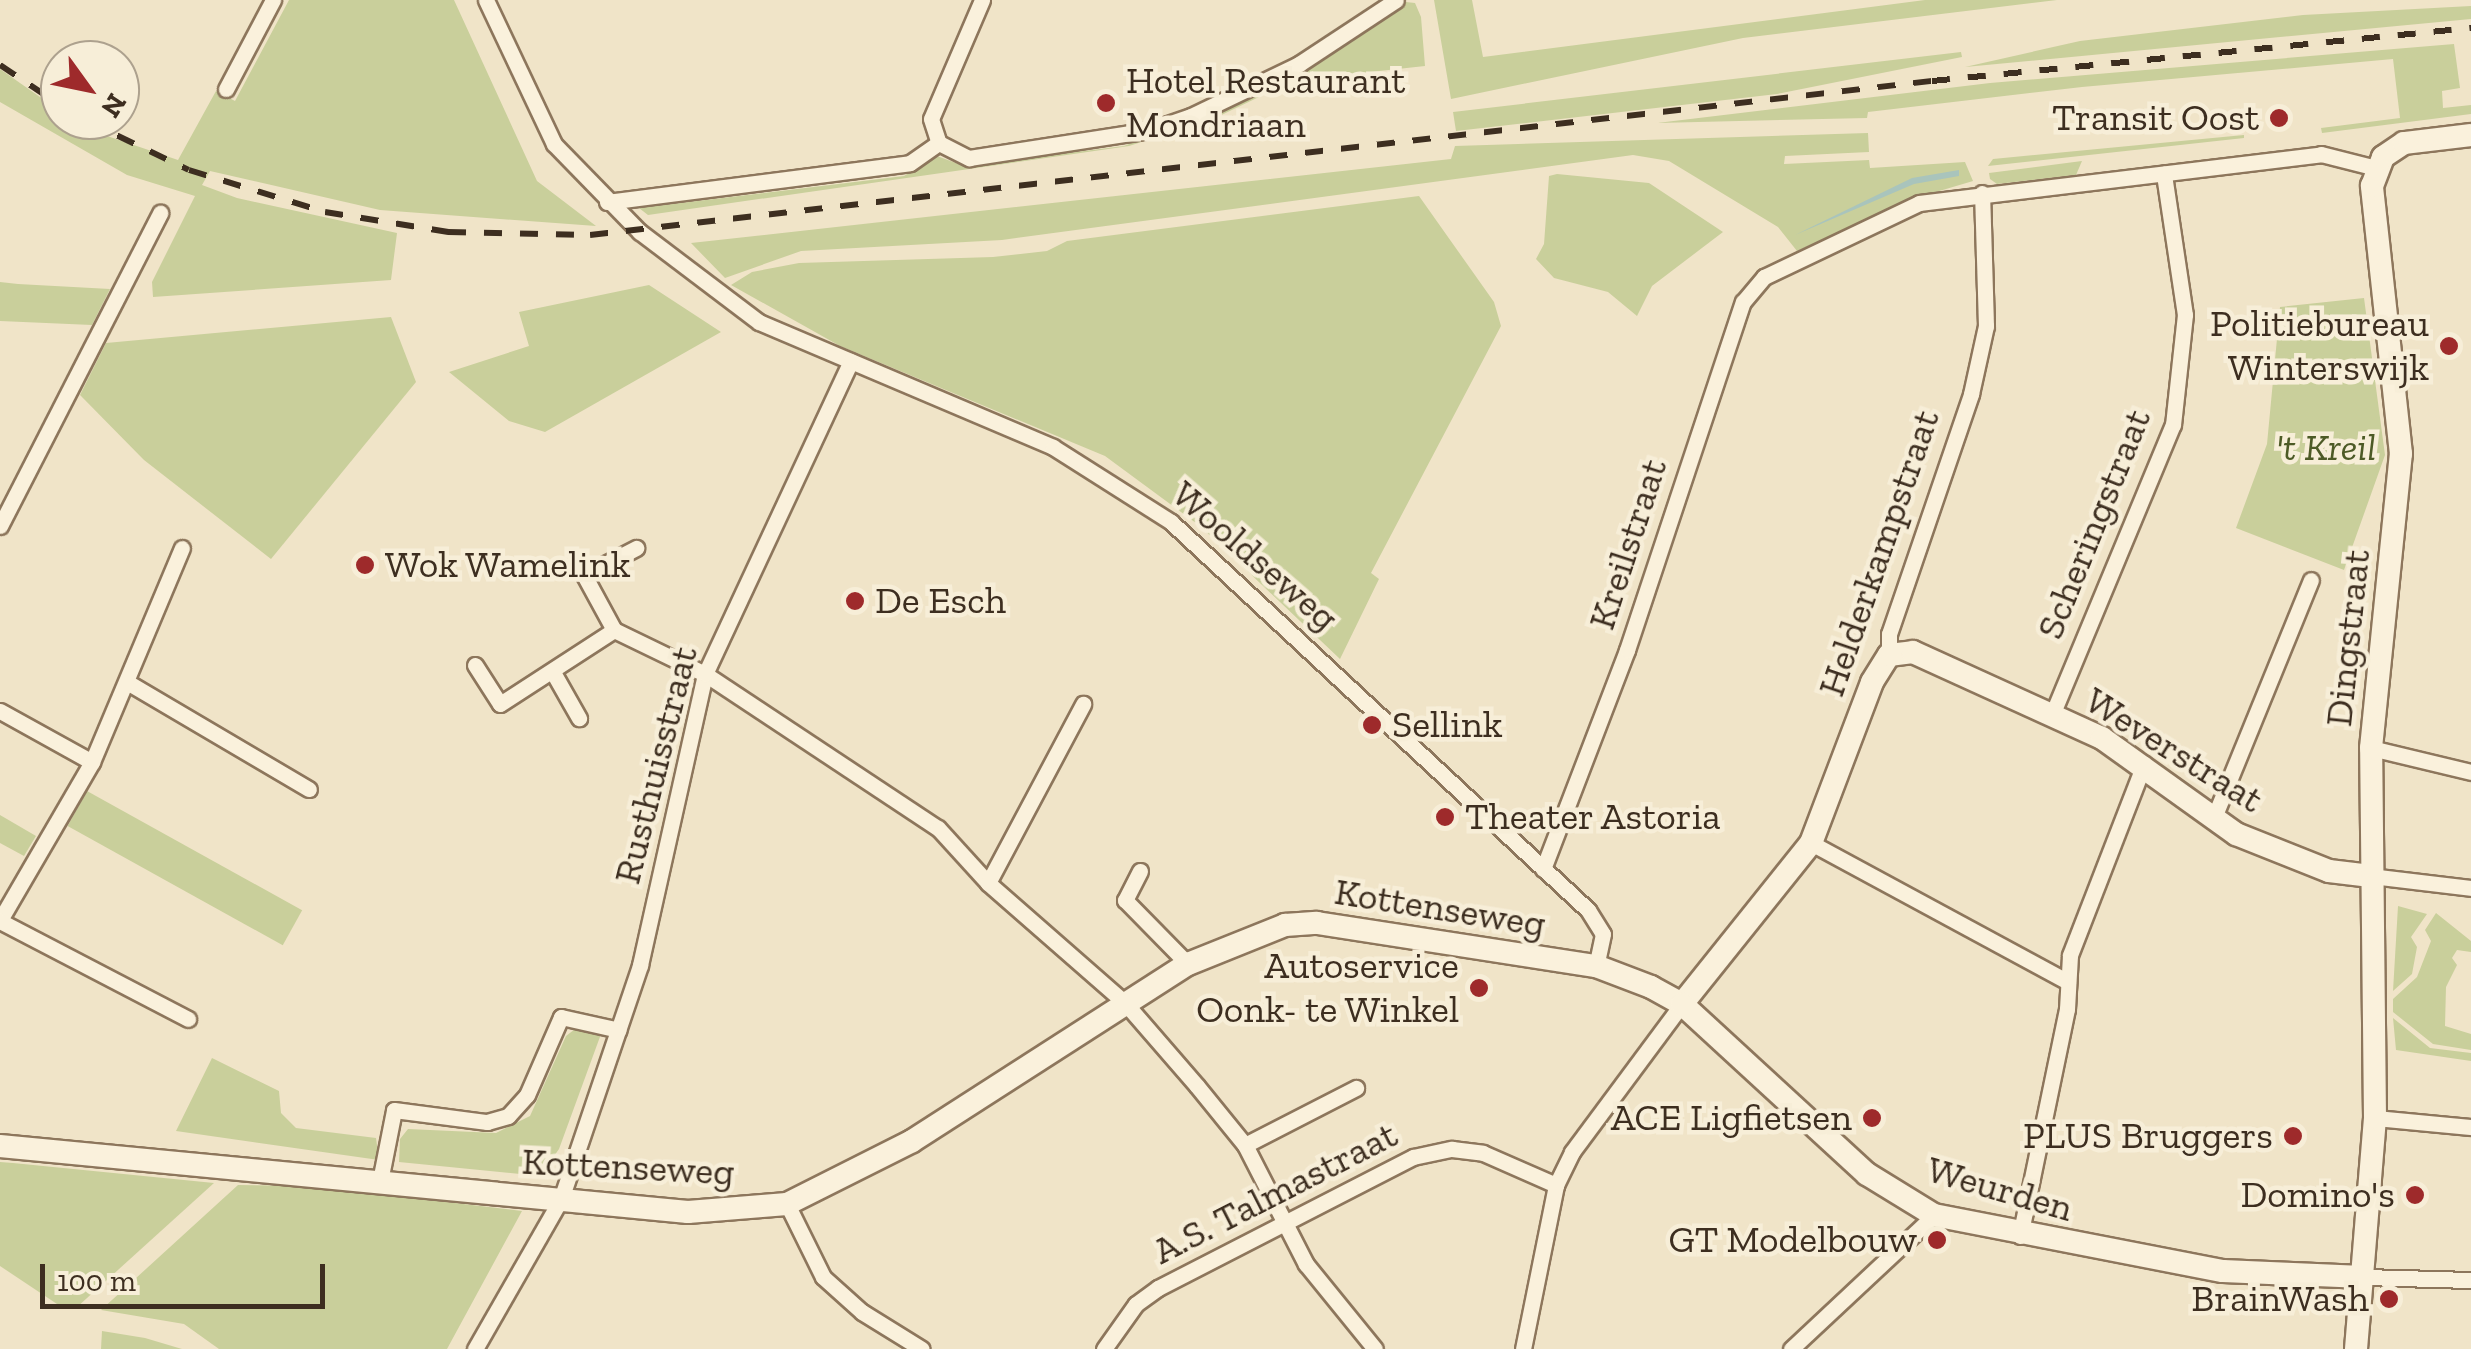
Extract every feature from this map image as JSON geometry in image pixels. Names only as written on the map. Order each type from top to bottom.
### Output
[{"type":"street","points":[[226,89],[274,0]]},
{"type":"street","name":"Wooldseweg","points":[[486,0],[539,121],[607,202],[715,294],[759,322],[1053,448],[1172,522],[1599,923],[1596,966]]},
{"type":"street","points":[[940,143],[933,109],[982,0]]},
{"type":"street","points":[[940,143],[969,158],[1150,130],[1263,82],[1396,0]]},
{"type":"street","points":[[2376,168],[2404,143],[2471,136]]},
{"type":"street","points":[[607,202],[910,163],[940,143]]},
{"type":"street","name":"Kreilstraat","points":[[1543,868],[1627,650],[1742,302],[1764,277],[1795,258],[1919,204],[2321,154],[2376,168]]},
{"type":"street","name":"Dingstraat","points":[[2356,1349],[2375,1118],[2371,748],[2400,454],[2372,200],[2376,168]]},
{"type":"street","name":"Scheringstraat","points":[[2052,716],[2173,425],[2185,316],[2164,174]]},
{"type":"street","name":"Helderkampstraat","points":[[1682,1004],[1811,843],[1872,682],[1889,655],[1889,634],[1971,394],[1986,326],[1982,194]]},
{"type":"street","points":[[0,526],[160,213]]},
{"type":"street","points":[[748,336],[759,322]]},
{"type":"street","name":"Rusthuisstraat","points":[[475,1349],[561,1199],[640,965],[705,674],[851,361]]},
{"type":"street","points":[[182,548],[92,762],[0,920],[188,1018]]},
{"type":"street","points":[[636,548],[584,575],[614,630],[705,674],[938,828],[988,883],[1126,1004],[1245,1145],[1306,1264],[1375,1349]]},
{"type":"street","points":[[2213,820],[2311,580]]},
{"type":"street","points":[[476,665],[500,704],[554,674],[614,630]]},
{"type":"street","name":"Weverstraat","points":[[1889,655],[1913,652],[2052,716],[2144,764],[2213,820],[2244,837],[2330,870],[2371,876]]},
{"type":"street","points":[[554,674],[579,718]]},
{"type":"street","points":[[127,682],[309,789]]},
{"type":"street","points":[[988,883],[1083,704]]},
{"type":"street","points":[[0,711],[92,762]]},
{"type":"street","points":[[2371,748],[2471,772]]},
{"type":"street","points":[[2020,1236],[2070,955],[2144,764]]},
{"type":"street","points":[[1811,843],[2068,982]]},
{"type":"street","points":[[1140,870],[1125,900],[1188,964]]},
{"type":"street","points":[[2371,876],[2471,888]]},
{"type":"street","name":"Kottenseweg","points":[[0,1146],[688,1212],[787,1204],[912,1141],[1188,964],[1285,924],[1318,923],[1596,966],[1682,1004]]},
{"type":"street","points":[[1523,1349],[1556,1185],[1572,1152],[1682,1004]]},
{"type":"street","name":"Weurden","points":[[1682,1004],[1867,1174],[1934,1216],[2020,1236],[2223,1271],[2471,1280]]},
{"type":"street","points":[[380,1181],[394,1110],[487,1122],[508,1116],[528,1095],[552,1028],[561,1017],[619,1030]]},
{"type":"street","points":[[1245,1145],[1356,1088]]},
{"type":"street","points":[[2375,1118],[2471,1127]]},
{"type":"street","name":"A.S. Talmastraat","points":[[1104,1349],[1136,1304],[1158,1288],[1413,1156],[1452,1149],[1482,1153],[1556,1185]]},
{"type":"street","points":[[787,1204],[823,1277],[862,1312],[922,1349]]},
{"type":"street","points":[[1790,1349],[1934,1216]]},
{"type":"green space","points":[[289,0],[454,0],[537,181],[596,226],[380,210],[210,171],[202,185],[237,198],[397,233],[391,280],[153,297],[152,282],[195,196],[127,175],[66,140],[119,140],[178,160],[216,91],[235,101]]},
{"type":"green space","points":[[1434,0],[1472,0],[1483,57],[1925,0],[2057,0],[1743,38],[1451,99]]},
{"type":"green space","points":[[1406,2],[1415,3],[1421,17],[1425,66],[1315,78],[1313,71],[1213,119],[1129,146],[648,215],[639,208],[904,176],[937,156],[964,166],[1124,146],[1263,92]]},
{"type":"green space","points":[[2471,6],[2471,19],[1965,67],[2080,41],[2303,15]]},
{"type":"green space","points":[[2454,44],[2460,88],[2442,91],[2443,108],[2471,105],[2471,114],[2322,133],[2321,128],[2400,118],[2393,59],[2082,87],[1868,112],[1867,118],[1657,123],[1990,83]]},
{"type":"green space","points":[[1961,52],[1962,57],[1777,94],[1456,131],[1453,112]]},
{"type":"green space","points":[[0,69],[40,97],[40,125],[0,102]]},
{"type":"green space","points":[[1868,133],[1869,152],[1785,156],[1784,164],[1869,160],[1870,168],[1965,162],[1973,181],[1909,200],[1797,251],[1778,227],[1669,161],[1633,155],[1002,240],[801,251],[725,278],[691,243],[1451,159],[1455,146]]},
{"type":"green space","points":[[2244,138],[1988,166],[1993,159]]},
{"type":"green space","points":[[2082,161],[2076,175],[1997,184],[1989,173]]},
{"type":"green space","points":[[1549,176],[1649,183],[1723,232],[1652,286],[1637,316],[1608,292],[1554,278],[1536,259],[1544,244]]},
{"type":"green space","points":[[1419,196],[1494,302],[1501,326],[1371,573],[1379,579],[1340,659],[1200,526],[1105,456],[840,346],[731,285],[752,272],[799,263],[993,257],[1047,251],[1067,241]]},
{"type":"green space","points":[[0,282],[110,289],[92,325],[0,321]]},
{"type":"green space","points":[[649,285],[721,332],[545,432],[509,421],[449,372],[529,346],[519,312]]},
{"type":"green space","name":"'t Kreil","points":[[2364,298],[2385,455],[2344,570],[2236,528],[2267,444],[2280,307]]},
{"type":"green space","points":[[391,317],[416,382],[271,559],[144,460],[80,395],[106,343]]},
{"type":"green space","points":[[87,791],[302,910],[283,945],[68,826]]},
{"type":"green space","points":[[0,815],[36,836],[24,856],[0,843]]},
{"type":"green space","points":[[2398,906],[2427,914],[2411,937],[2417,947],[2412,974],[2393,991]]},
{"type":"green space","points":[[2436,913],[2471,941],[2471,952],[2457,950],[2452,958],[2457,965],[2446,987],[2445,1026],[2471,1034],[2471,1050],[2433,1044],[2393,1012],[2393,999],[2417,977],[2431,941],[2425,930]]},
{"type":"green space","points":[[2393,1018],[2430,1048],[2471,1053],[2471,1061],[2396,1050]]},
{"type":"green space","points":[[579,1026],[601,1034],[559,1149],[540,1176],[399,1162],[400,1139],[408,1129],[496,1133],[530,1116],[566,1036]]},
{"type":"green space","points":[[212,1058],[279,1091],[281,1113],[296,1128],[376,1138],[379,1160],[176,1131]]},
{"type":"green space","points":[[0,1162],[214,1183],[76,1308],[63,1308],[0,1266]]},
{"type":"green space","points":[[238,1185],[311,1186],[522,1211],[447,1349],[219,1349],[184,1324],[101,1310]]},
{"type":"green space","points":[[102,1331],[145,1338],[182,1349],[101,1349]]},
{"type":"water","points":[[1959,170],[1959,176],[1914,184],[1795,235],[1912,178]]},
{"type":"railway","points":[[127,140],[189,170],[325,212],[448,232],[590,235],[1932,81],[2471,28]]},
{"type":"railway","points":[[0,65],[40,92]]},
{"type":"place","name":"Hotel Restaurant Mondriaan","points":[[1106,103]]},
{"type":"place","name":"Transit Oost","points":[[2279,118]]},
{"type":"place","name":"Politiebureau Winterswijk","points":[[2449,346]]},
{"type":"place","name":"Wok Wamelink","points":[[365,565]]},
{"type":"place","name":"De Esch","points":[[855,601]]},
{"type":"place","name":"Sellink","points":[[1372,725]]},
{"type":"place","name":"Theater Astoria","points":[[1445,817]]},
{"type":"place","name":"Autoservice Oonk- te Winkel","points":[[1479,988]]},
{"type":"place","name":"ACE Ligfietsen","points":[[1872,1118]]},
{"type":"place","name":"PLUS Bruggers","points":[[2293,1136]]},
{"type":"place","name":"Domino's","points":[[2415,1195]]},
{"type":"place","name":"GT Modelbouw","points":[[1937,1240]]},
{"type":"place","name":"BrainWash","points":[[2389,1299]]}]
